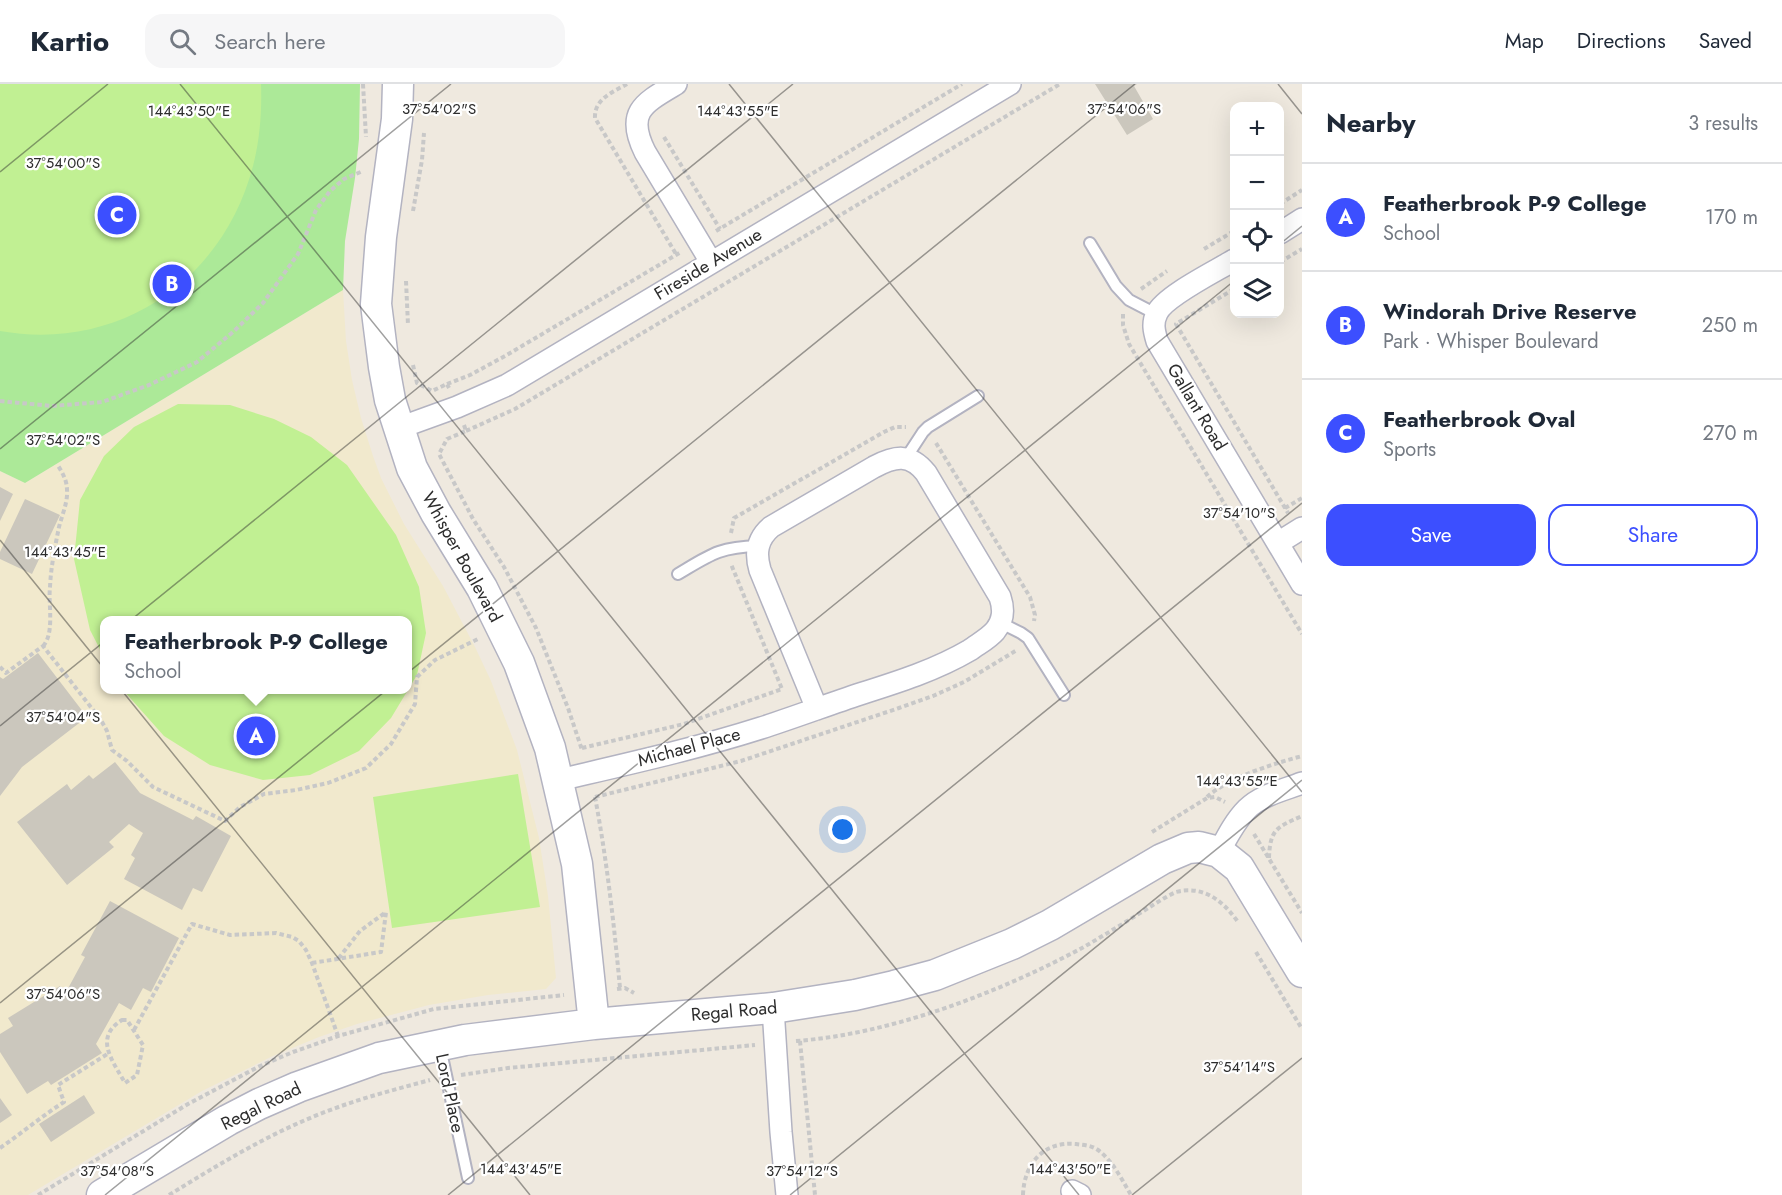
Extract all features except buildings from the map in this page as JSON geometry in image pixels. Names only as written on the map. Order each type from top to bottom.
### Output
[{"type":"street","name":"Whisper Boulevard","points":[[398,84],[397,119],[381,237],[376,303],[390,400],[412,468],[436,513],[482,588],[519,663],[543,727],[559,780],[577,864],[594,1024]]},
{"type":"street","points":[[676,84],[645,105],[638,115],[636,121],[639,140],[711,262]]},
{"type":"street","name":"Fireside Avenue","points":[[399,428],[457,407],[507,385],[1010,84]]},
{"type":"street","points":[[1284,230],[1302,219]]},
{"type":"street","points":[[1156,314],[1168,300],[1230,262]]},
{"type":"street","name":"Gallant Road","points":[[1156,314],[1154,330],[1157,341],[1302,584]]},
{"type":"street","points":[[817,709],[760,570],[758,546],[761,538],[771,527],[887,460],[906,458],[926,473],[997,590],[1003,604],[1001,623]]},
{"type":"street","points":[[1278,543],[1301,529]]},
{"type":"street","name":"Michael Place","points":[[559,780],[761,728],[922,673],[982,642],[994,633],[1001,623]]},
{"type":"street","points":[[1302,783],[1255,802],[1241,815],[1219,852],[1239,868],[1302,972]]},
{"type":"street","name":"Regal Road","points":[[102,1195],[228,1120],[298,1087],[379,1058],[440,1044],[594,1024],[773,1008],[855,995],[934,975],[974,960],[1050,925],[1177,852],[1199,847],[1219,852]]},
{"type":"street","points":[[773,1008],[787,1195]]},
{"type":"lane","points":[[1090,243],[1116,286],[1130,300],[1156,314]]},
{"type":"lane","points":[[906,458],[923,432],[938,420],[978,396]]},
{"type":"lane","points":[[678,574],[727,548],[758,546]]},
{"type":"lane","points":[[1001,623],[1028,638],[1064,695]]},
{"type":"lane","name":"Lord Place","points":[[440,1044],[468,1178]]},
{"type":"path","points":[[620,988],[604,845],[582,747],[536,628],[504,567],[473,519],[439,454],[447,439],[515,409],[1060,84]]},
{"type":"path","points":[[645,105],[720,229]]},
{"type":"path","points":[[412,220],[422,160],[424,131]]},
{"type":"path","points":[[0,401],[52,406],[102,402],[149,385],[197,362],[263,303],[298,254],[316,210],[330,191],[344,179],[364,171]]},
{"type":"path","points":[[1284,201],[1302,190]]},
{"type":"path","points":[[1284,260],[1302,249]]},
{"type":"path","points":[[406,279],[408,334]]},
{"type":"path","points":[[1230,291],[1176,324],[1286,508],[1301,529]]},
{"type":"path","points":[[411,359],[417,383],[432,390],[447,384],[466,431]]},
{"type":"path","points":[[582,747],[684,724],[782,689],[732,569],[727,548],[734,518],[895,427],[903,426],[923,432],[939,445],[1029,597],[1035,615],[1028,638],[1020,648],[964,682],[933,696],[741,761],[595,797]]},
{"type":"path","points":[[0,667],[6,673],[43,646],[50,634],[51,572],[54,547],[67,491],[66,481],[57,464]]},
{"type":"path","points":[[1286,508],[1302,498]]},
{"type":"path","points":[[43,646],[101,720],[107,731],[112,750],[127,761],[153,787],[225,820],[240,807],[264,794],[328,783],[366,768],[391,744],[415,704],[417,677],[435,660],[478,639]]},
{"type":"path","points":[[1147,835],[1231,781],[1302,756]]},
{"type":"path","points":[[1207,798],[1215,797],[1222,800],[1241,815],[1302,913]]},
{"type":"path","points":[[1269,858],[1270,842],[1275,831],[1302,816]]},
{"type":"path","points":[[312,963],[338,959],[381,952],[386,912],[360,931],[338,959]]},
{"type":"path","points":[[134,1030],[192,924],[230,935],[284,934],[302,944],[312,963],[338,1036]]},
{"type":"path","points":[[38,1195],[225,1083],[293,1052],[338,1036],[434,1009],[620,988],[625,988],[633,994],[643,993]]},
{"type":"path","points":[[122,1020],[127,1020],[134,1030],[143,1044],[143,1051],[137,1075],[125,1083],[109,1053],[106,1045],[107,1037],[122,1020]]},
{"type":"path","points":[[800,1041],[815,1195]]},
{"type":"path","points":[[0,1148],[64,1102],[58,1085],[109,1053]]},
{"type":"path","points":[[1023,1195],[1026,1172],[1035,1159],[1045,1150],[1066,1143],[1086,1145],[1096,1149],[1112,1165],[1131,1195]]},
{"type":"shaded area","points":[[343,290],[346,341],[352,380],[361,418],[381,478],[404,524],[443,586],[475,647],[491,681],[517,750],[539,838],[548,896],[556,978],[546,989],[488,995],[429,1005],[357,1024],[319,1037],[273,1056],[202,1091],[28,1195],[0,1195],[0,471],[25,483]]},
{"type":"green space","points":[[0,84],[360,84],[359,139],[345,241],[343,290],[25,483],[0,471]]},
{"type":"green space","points":[[0,84],[261,84],[261,115],[257,146],[253,166],[238,207],[217,243],[191,274],[160,300],[124,318],[85,330],[44,335],[0,331]]},
{"type":"green space","points":[[178,404],[230,405],[274,419],[311,437],[347,465],[396,535],[419,587],[426,633],[417,675],[412,683],[412,616],[100,616],[100,649],[90,630],[74,559],[80,500],[104,456],[134,427]]},
{"type":"green space","points":[[127,694],[406,694],[391,718],[359,751],[310,775],[263,780],[210,765],[164,736]]},
{"type":"green space","points":[[518,774],[540,907],[392,928],[373,797]]},
{"type":"place","name":"Featherbrook Oval","points":[[117,215]]},
{"type":"place","name":"Windorah Drive Reserve","points":[[172,284]]},
{"type":"place","name":"Featherbrook P-9 College","points":[[256,736]]}]
